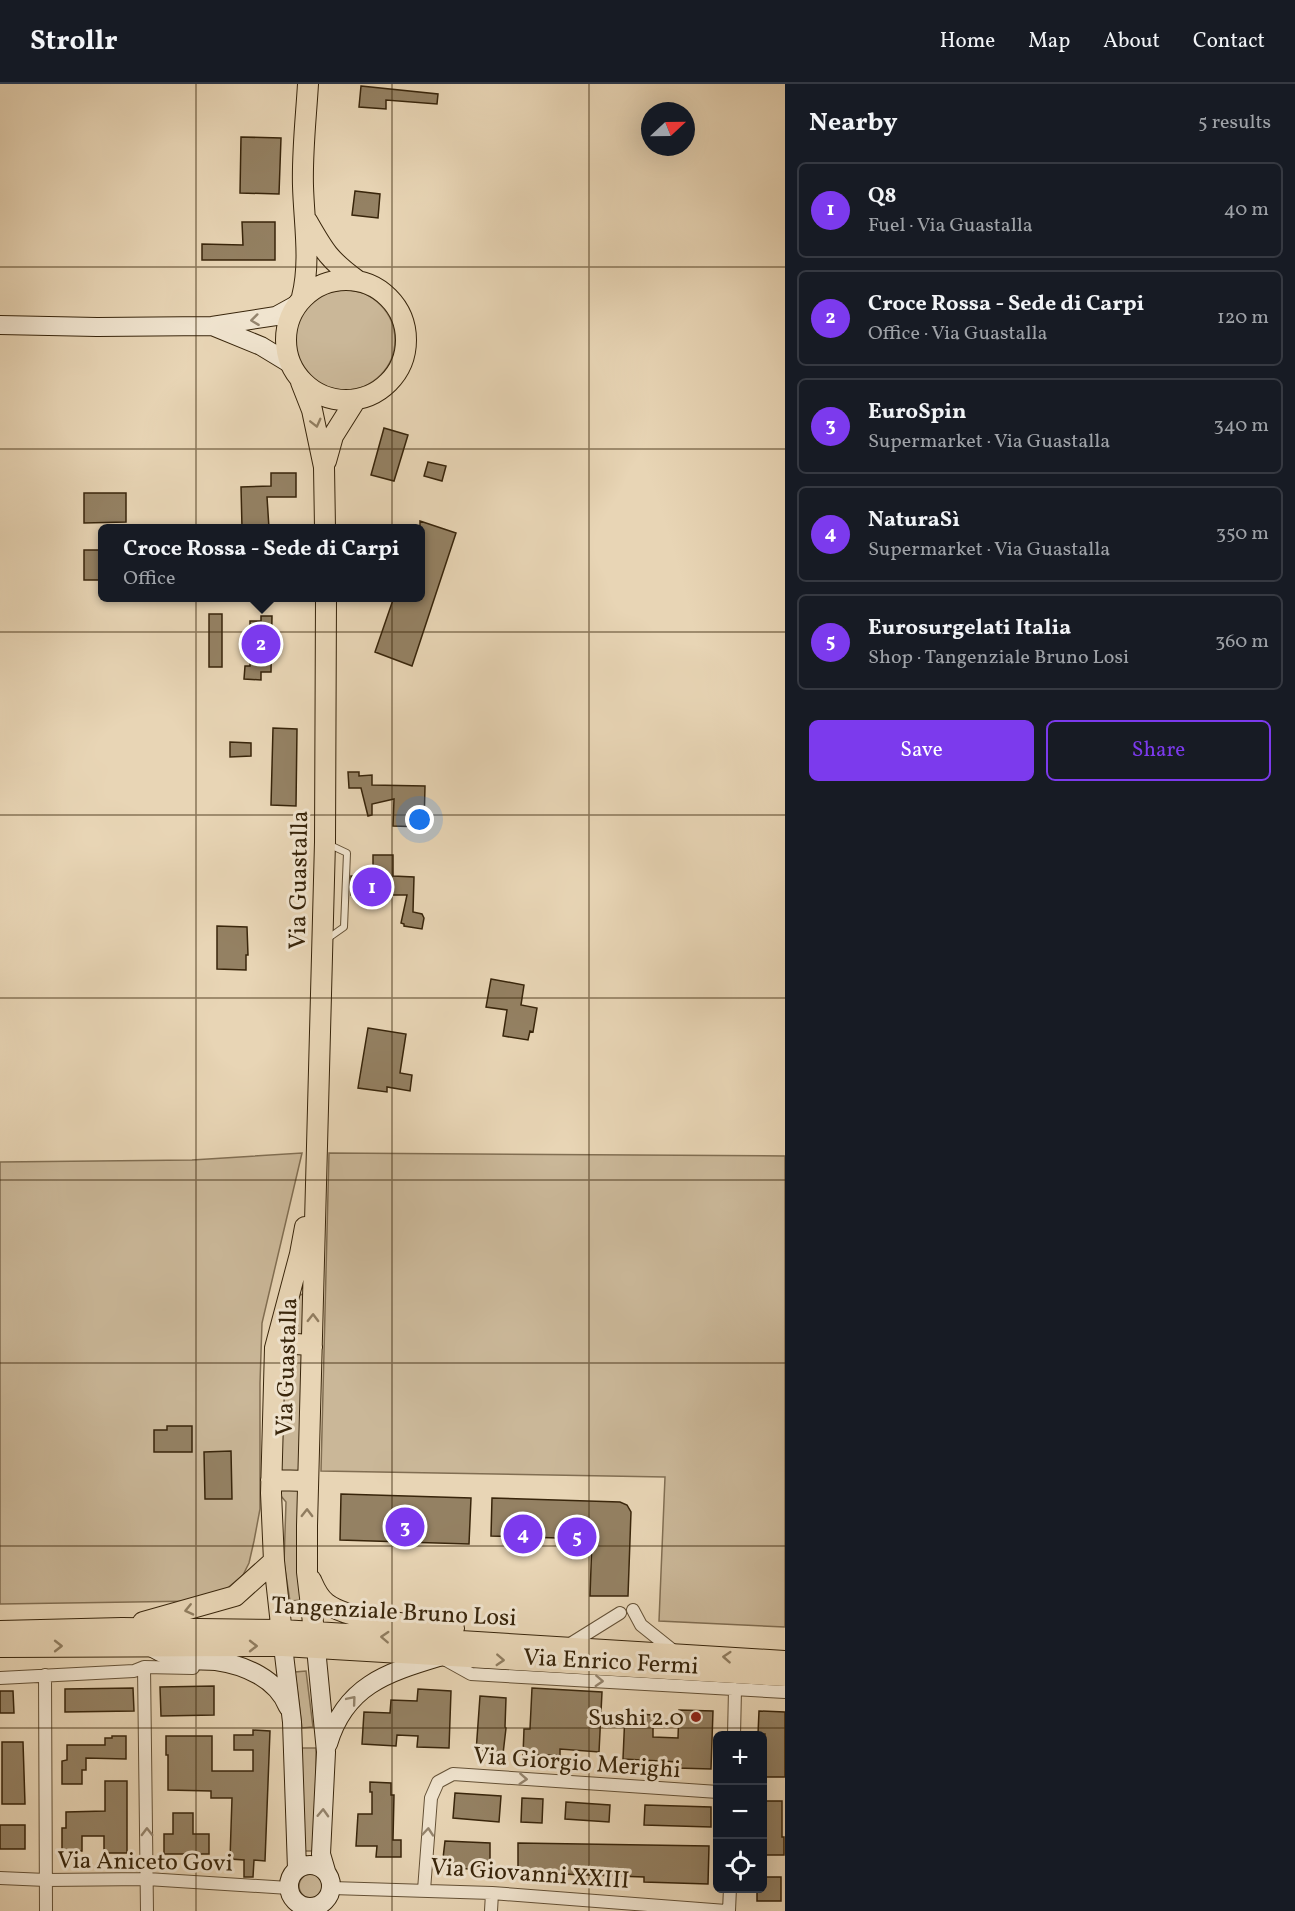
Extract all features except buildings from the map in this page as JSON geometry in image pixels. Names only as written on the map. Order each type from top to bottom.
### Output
[{"type":"main road","points":[[308,84],[303,184],[306,283],[287,323],[285,343],[289,363],[301,382],[312,410],[324,467],[325,524]]},
{"type":"main road","points":[[301,382],[316,394],[335,400],[355,400],[373,395],[388,384],[399,369],[406,351],[406,332],[400,314],[390,299],[375,287],[358,280],[336,265],[325,253],[304,216]]},
{"type":"main road","points":[[299,301],[314,288],[328,282],[343,279],[358,280]]},
{"type":"main road","points":[[324,467],[333,436],[355,400]]},
{"type":"main road","name":"Via Guastalla","points":[[315,1641],[307,1572],[325,842],[326,602]]},
{"type":"main road","name":"Via Guastalla","points":[[283,1638],[274,1561],[271,1480],[275,1348],[300,1254],[317,1163]]},
{"type":"main road","points":[[275,1348],[285,1344],[301,1343],[312,1347]]},
{"type":"main road","points":[[271,1480],[308,1480]]},
{"type":"main road","points":[[122,1628],[235,1596],[274,1561]]},
{"type":"main road","name":"Via Guastalla","points":[[307,1572],[318,1596],[327,1604],[344,1612],[382,1620],[461,1629],[509,1643]]},
{"type":"main road","name":"Tangenziale Bruno Losi","points":[[0,1630],[122,1628],[283,1638],[440,1656],[785,1676]]},
{"type":"main road","name":"Tangenziale Bruno Losi","points":[[0,1647],[149,1646],[283,1638]]},
{"type":"main road","name":"Tangenziale Bruno Losi","points":[[315,1641],[509,1643],[785,1661]]},
{"type":"street","points":[[0,325],[212,326],[276,316],[299,301]]},
{"type":"street","points":[[212,326],[261,346],[289,363]]},
{"type":"street","points":[[633,1610],[641,1625],[678,1653]]},
{"type":"street","points":[[567,1646],[620,1613]]},
{"type":"street","name":"Via Guastalla","points":[[283,1638],[292,1722],[297,1869]]},
{"type":"street","name":"Via Guastalla","points":[[315,1641],[326,1752],[321,1854],[329,1879]]},
{"type":"street","points":[[149,1646],[178,1659],[219,1662],[244,1668],[269,1680],[281,1692],[292,1722]]},
{"type":"street","points":[[326,1752],[338,1720],[348,1702],[364,1687],[402,1668],[440,1656]]},
{"type":"street","name":"Via Enrico Fermi","points":[[440,1656],[471,1674],[785,1692]]},
{"type":"street","points":[[0,1678],[134,1671],[144,1667],[244,1668]]},
{"type":"street","points":[[144,1667],[147,1911]]},
{"type":"street","points":[[45,1675],[46,1911]]},
{"type":"street","points":[[734,1731],[735,1689]]},
{"type":"street","name":"Via Giorgio Merighi","points":[[424,1890],[431,1798],[438,1782],[453,1774],[713,1792]]},
{"type":"street","points":[[309,1864],[321,1867],[329,1879],[327,1899],[316,1909],[304,1907],[292,1900],[291,1877],[297,1869],[309,1864]]},
{"type":"street","name":"Via Aniceto Govi","points":[[0,1878],[147,1879],[292,1900]]},
{"type":"street","name":"Via Giovanni XXIII","points":[[329,1879],[424,1890],[727,1911]]},
{"type":"street","points":[[491,1911],[492,1893]]},
{"type":"street","points":[[727,1911],[729,1893]]},
{"type":"shaded area","points":[[345,290],[364,294],[380,305],[391,321],[395,340],[391,359],[380,375],[364,386],[345,390],[326,386],[310,375],[299,359],[295,340],[299,321],[310,305],[326,294]]},
{"type":"shaded area","points":[[302,1153],[262,1323],[260,1509],[249,1563],[243,1575],[224,1591],[199,1601],[0,1604],[0,1162],[192,1160]]},
{"type":"shaded area","points":[[329,1153],[785,1156],[785,1627],[659,1621],[665,1477],[321,1471]]},
{"type":"shaded area","points":[[303,1294],[307,1300],[305,1339],[286,1337],[297,1296]]},
{"type":"shaded area","points":[[304,1350],[302,1473],[277,1473],[281,1354]]},
{"type":"shaded area","points":[[300,1489],[302,1600],[290,1601],[284,1563],[286,1502],[281,1496],[281,1490]]},
{"type":"shaded area","points":[[306,1671],[313,1727],[302,1728],[295,1672]]},
{"type":"shaded area","points":[[302,1748],[316,1748],[317,1851],[303,1851]]},
{"type":"shaded area","points":[[311,1874],[320,1877],[323,1886],[320,1895],[311,1898],[302,1895],[299,1886],[302,1877]]},
{"type":"place","name":"Croce Rossa - Sede di Carpi","points":[[261,644]]},
{"type":"place","name":"Q8","points":[[372,887]]},
{"type":"place","name":"EuroSpin","points":[[405,1527]]},
{"type":"place","name":"NaturaSì","points":[[523,1534]]},
{"type":"place","name":"Eurosurgelati Italia","points":[[577,1537]]},
{"type":"place","name":"Sushi 2.0","points":[[696,1717]]}]
